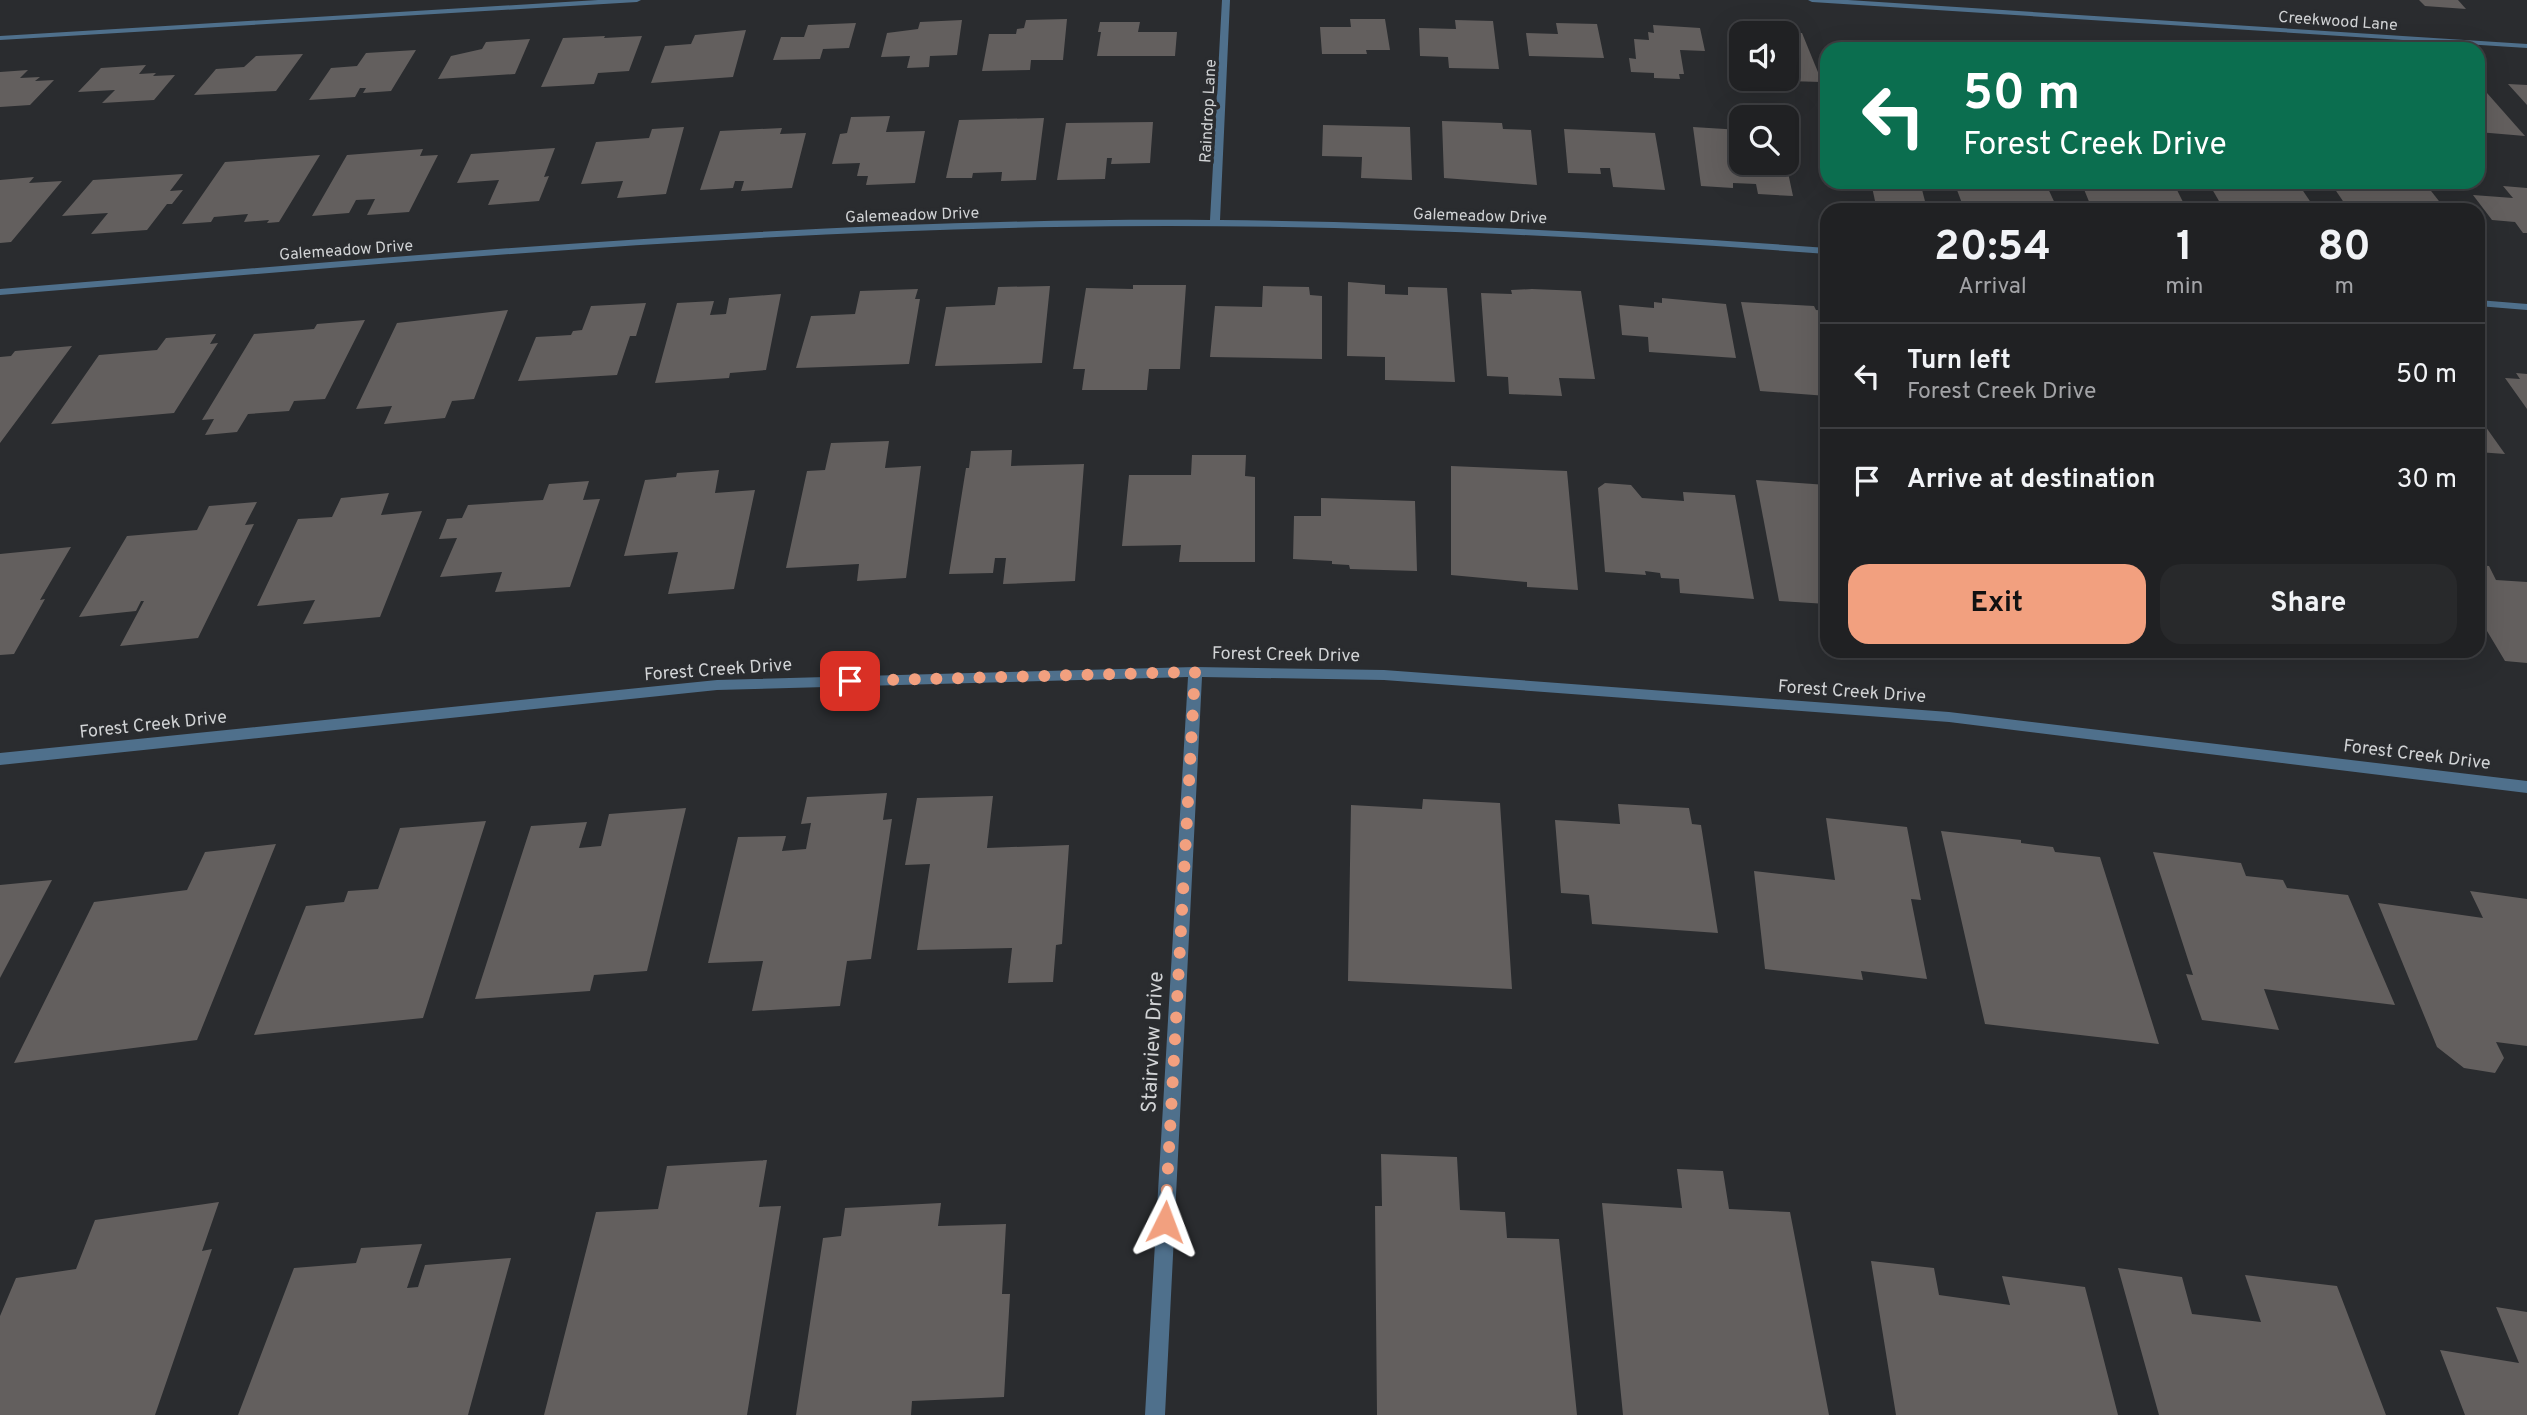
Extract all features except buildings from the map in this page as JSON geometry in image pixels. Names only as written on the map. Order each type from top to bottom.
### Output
[{"type":"street","points":[[0,38],[637,0]]},
{"type":"street","name":"Raindrop Lane","points":[[1215,224],[1226,0]]},
{"type":"street","name":"Creekwood Lane","points":[[1812,0],[2465,42]]},
{"type":"street","name":"Creekwood Lane","points":[[2485,43],[2527,46]]},
{"type":"street","name":"Galemeadow Drive","points":[[0,292],[593,246],[947,227],[1215,224],[1391,227],[1660,238],[1820,250]]},
{"type":"street","points":[[2485,304],[2527,307]]},
{"type":"street","name":"Forest Creek Drive","points":[[0,759],[717,685],[1195,672],[1384,675],[1949,717],[2527,787]]},
{"type":"street","name":"Stairview Drive","points":[[1155,1415],[1195,672]]},
{"type":"route","points":[[850,681],[1195,672],[1165,1222]]}]
